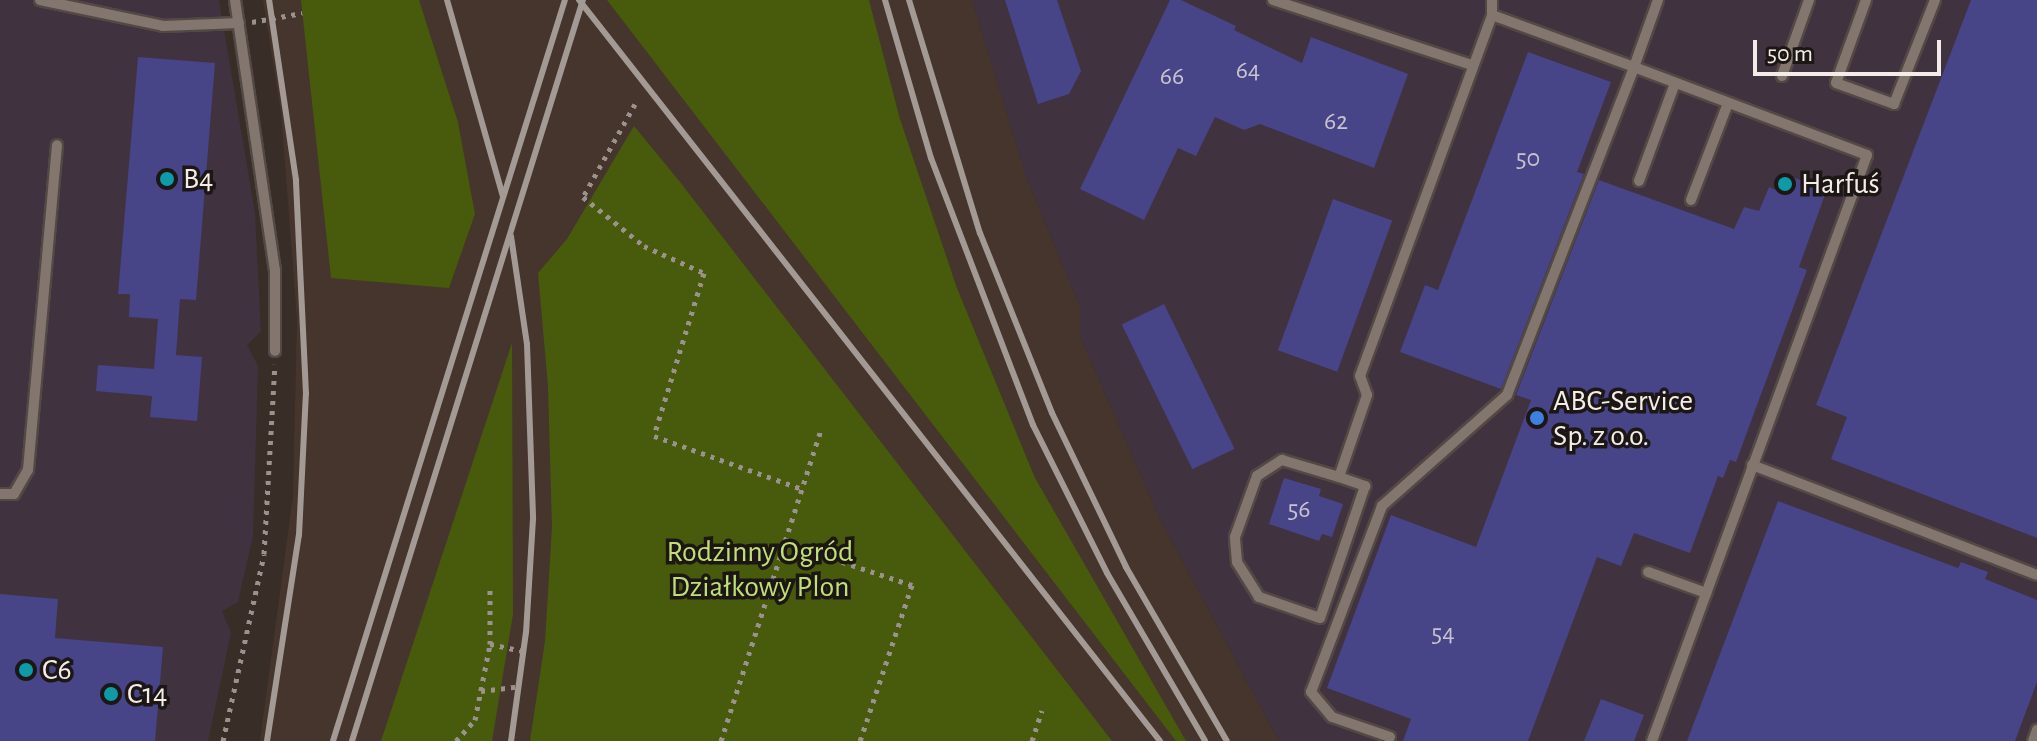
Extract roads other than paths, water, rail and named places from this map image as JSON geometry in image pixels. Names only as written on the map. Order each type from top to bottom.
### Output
[{"type":"lane","points":[[40,0],[163,26],[239,23]]},
{"type":"lane","points":[[235,0],[275,270],[275,351]]},
{"type":"lane","points":[[1273,0],[1306,4],[1472,65]]},
{"type":"lane","points":[[1339,477],[1367,395],[1360,376],[1492,15],[1492,0]]},
{"type":"lane","points":[[1390,737],[1332,717],[1311,692],[1382,506],[1507,395],[1658,0]]},
{"type":"lane","points":[[1782,76],[1809,0]]},
{"type":"lane","points":[[1866,0],[1836,83],[1894,104],[1935,0]]},
{"type":"lane","points":[[1492,15],[1867,155],[1652,741]]},
{"type":"lane","points":[[1639,181],[1675,83]]},
{"type":"lane","points":[[1691,200],[1728,103]]},
{"type":"lane","points":[[0,494],[14,494],[28,470],[57,145]]},
{"type":"lane","points":[[1282,460],[1339,477],[1365,486],[1320,618],[1259,597],[1237,562],[1235,537],[1257,476],[1282,460]]},
{"type":"lane","points":[[1752,465],[2037,575]]},
{"type":"lane","points":[[1648,572],[1706,593]]},
{"type":"lane","points":[[2033,741],[2037,730]]},
{"type":"railway","points":[[267,741],[299,535],[306,394],[296,180],[269,0]]},
{"type":"railway","points":[[447,0],[503,196]]},
{"type":"railway","points":[[333,741],[565,0]]},
{"type":"railway","points":[[579,0],[1160,741]]},
{"type":"railway","points":[[352,741],[583,0]]},
{"type":"railway","points":[[885,0],[931,158],[1033,425],[1107,573],[1205,741]]},
{"type":"railway","points":[[909,0],[980,233],[1052,413],[1126,567],[1227,741]]},
{"type":"railway","points":[[511,236],[527,344],[533,519],[526,632],[511,741]]},
{"type":"place","name":"B4","points":[[167,179]]},
{"type":"place","name":"Harfuś","points":[[1785,184]]},
{"type":"place","name":"ABC-Service Sp. z o.o.","points":[[1537,418]]},
{"type":"place","name":"C6","points":[[26,670]]},
{"type":"place","name":"C14","points":[[111,694]]},
{"type":"park label","name":"Rodzinny Ogród Działkowy Plon","points":[[760,569]]}]
